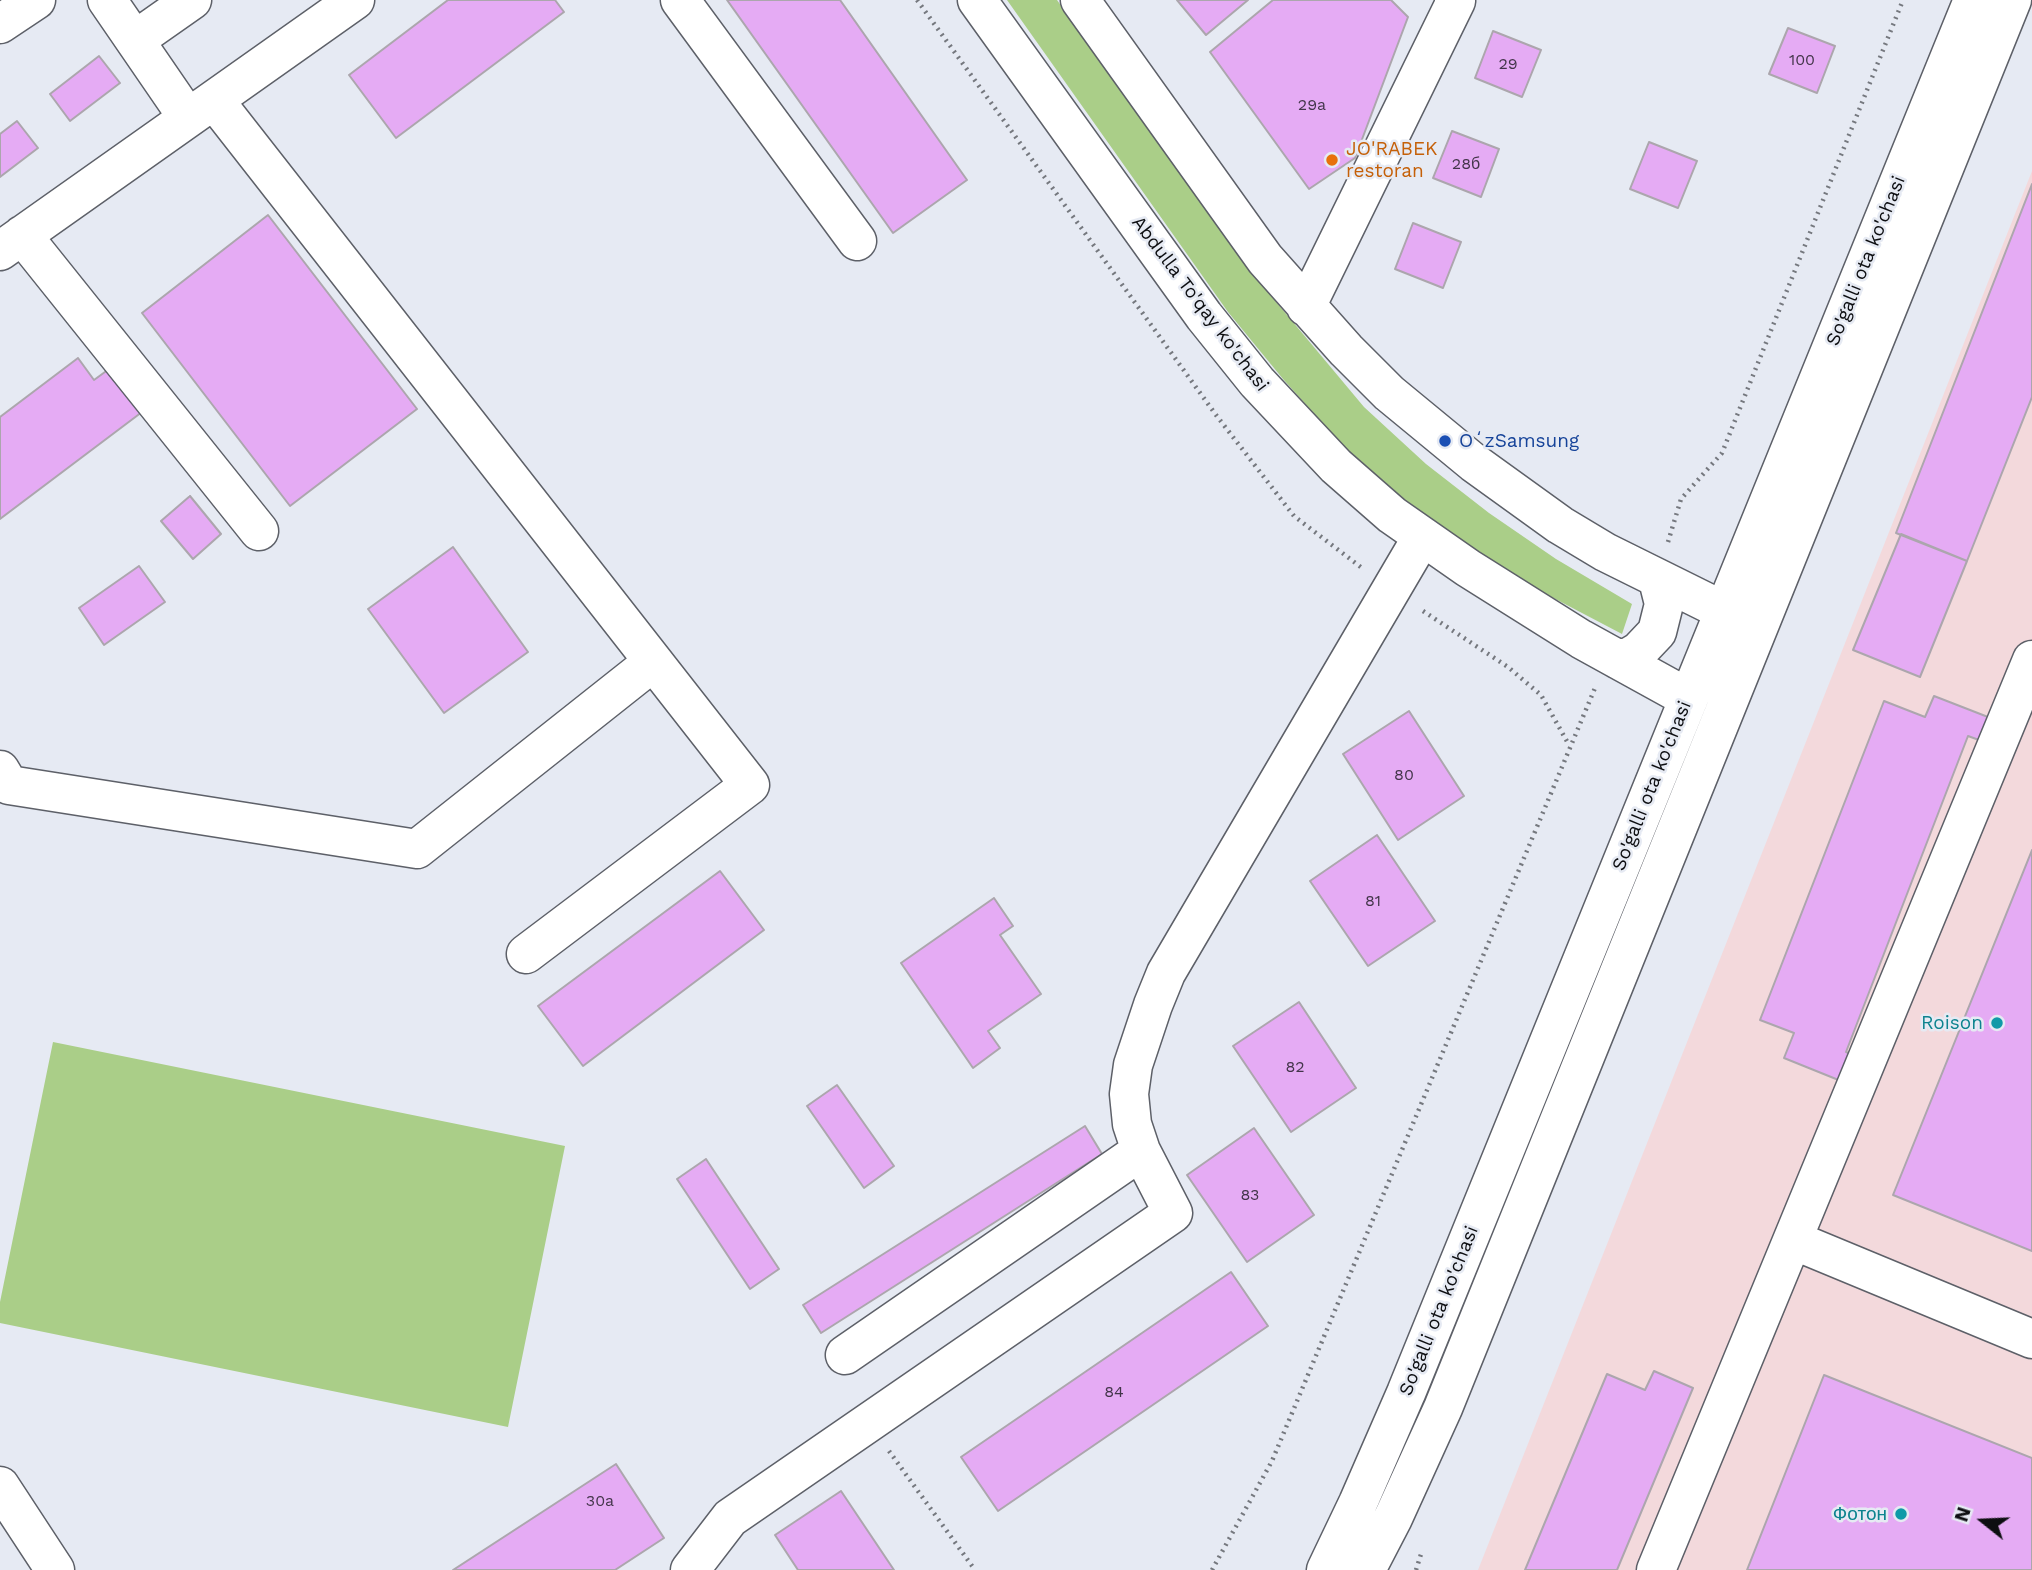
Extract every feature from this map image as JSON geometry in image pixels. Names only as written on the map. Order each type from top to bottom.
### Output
[{"type":"main road","points":[[0,24],[36,0]]},
{"type":"main road","points":[[107,0],[135,40],[201,109],[653,662],[750,785],[526,954]]},
{"type":"main road","points":[[135,40],[192,0]]},
{"type":"main road","points":[[259,531],[11,243],[355,0]]},
{"type":"main road","points":[[681,0],[857,242]]},
{"type":"main road","name":"Abdulla To'qay ko'chasi","points":[[977,0],[1196,305],[1257,382],[1345,474],[1422,537],[1561,627],[1607,670],[1705,706]]},
{"type":"main road","points":[[1080,0],[1265,259],[1306,307],[1389,393],[1474,463],[1560,525],[1605,552],[1758,627]]},
{"type":"main road","points":[[1306,307],[1456,1],[1454,0]]},
{"type":"main road","name":"So'galli ota ko'chasi","points":[[1366,1570],[1399,1506],[1443,1408],[1705,706],[1724,611],[1973,0]]},
{"type":"main road","name":"So'galli ota ko'chasi","points":[[1326,1570],[1369,1478],[1705,706],[1758,627],[2012,0]]},
{"type":"main road","points":[[690,1570],[730,1518],[1173,1213],[1141,1151],[1132,1124],[1129,1094],[1133,1065],[1142,1036],[1166,973],[1422,537]]},
{"type":"main road","points":[[1607,670],[1639,651],[1657,632],[1664,604],[1658,579]]},
{"type":"main road","points":[[1656,1570],[2032,660]]},
{"type":"main road","points":[[0,770],[9,785],[417,849],[653,662]]},
{"type":"main road","points":[[845,1355],[1141,1151]]},
{"type":"main road","points":[[1793,1240],[2032,1339]]},
{"type":"main road","points":[[0,1486],[55,1570]]},
{"type":"path","points":[[1668,543],[1681,499],[1722,453],[1903,0]]},
{"type":"path","points":[[1212,1570],[1272,1461],[1569,745],[1607,670]]},
{"type":"path","points":[[868,1422],[975,1570]]},
{"type":"shaded area","points":[[2032,171],[2032,1570],[1478,1570]]},
{"type":"green space","points":[[1007,0],[1057,0],[1257,279],[1364,407],[1426,464],[1489,513],[1556,559],[1632,604],[1622,634],[1542,592],[1473,548],[1404,499],[1340,443],[1228,312]]},
{"type":"green space","points":[[53,1042],[565,1146],[508,1427],[0,1323],[0,1302]]},
{"type":"building","points":[[448,0],[555,0],[564,12],[396,138],[349,75]]},
{"type":"building","points":[[727,0],[840,0],[967,180],[893,233]]},
{"type":"building","points":[[1177,0],[1248,0],[1206,35]]},
{"type":"building","points":[[1273,0],[1391,0],[1408,17],[1355,158],[1309,189],[1210,52]]},
{"type":"building","points":[[1788,28],[1835,46],[1817,93],[1769,74]]},
{"type":"building","points":[[1493,31],[1541,50],[1522,97],[1475,78]]},
{"type":"building","points":[[99,56],[120,83],[70,121],[50,94]]},
{"type":"building","points":[[17,121],[38,148],[0,177],[0,134]]},
{"type":"building","points":[[1452,131],[1499,149],[1481,197],[1433,178]]},
{"type":"building","points":[[1649,142],[1697,161],[1678,208],[1630,189]]},
{"type":"building","points":[[2032,184],[2032,397],[1967,561],[1896,533]]},
{"type":"building","points":[[268,215],[417,409],[290,506],[142,313]]},
{"type":"building","points":[[1413,223],[1461,242],[1443,288],[1395,269]]},
{"type":"building","points":[[78,358],[94,380],[109,369],[142,412],[0,519],[0,417]]},
{"type":"building","points":[[190,496],[221,534],[193,559],[161,521]]},
{"type":"building","points":[[1901,534],[1967,561],[1920,677],[1853,650]]},
{"type":"building","points":[[453,547],[528,652],[444,713],[368,609]]},
{"type":"building","points":[[139,566],[165,602],[104,645],[79,608]]},
{"type":"building","points":[[1934,696],[1988,717],[1979,740],[1968,736],[1846,1052],[1851,1054],[1841,1081],[1784,1058],[1794,1033],[1760,1020],[1884,701],[1925,717]]},
{"type":"building","points":[[1409,711],[1464,796],[1398,840],[1343,754]]},
{"type":"building","points":[[1377,835],[1435,921],[1368,966],[1310,881]]},
{"type":"building","name":"Roison","points":[[2032,850],[2032,1251],[1893,1195]]},
{"type":"building","points":[[720,871],[764,930],[583,1066],[538,1006]]},
{"type":"building","points":[[994,898],[1013,926],[1000,935],[1041,994],[988,1031],[1000,1048],[973,1068],[901,963]]},
{"type":"building","points":[[1299,1002],[1356,1088],[1291,1132],[1233,1046]]},
{"type":"building","points":[[837,1085],[894,1166],[864,1188],[807,1106]]},
{"type":"building","points":[[1085,1126],[1102,1154],[821,1333],[803,1305]]},
{"type":"building","points":[[1254,1128],[1314,1215],[1247,1262],[1187,1175]]},
{"type":"building","points":[[706,1159],[779,1269],[750,1289],[677,1179]]},
{"type":"building","points":[[1231,1272],[1268,1326],[998,1511],[961,1457]]},
{"type":"building","points":[[1654,1371],[1693,1388],[1617,1570],[1525,1570],[1607,1374],[1645,1390]]},
{"type":"building","name":"Фотон","points":[[1824,1375],[2032,1458],[2032,1570],[1747,1570]]},
{"type":"building","points":[[616,1464],[664,1538],[615,1570],[453,1570]]},
{"type":"building","points":[[841,1491],[894,1570],[798,1570],[775,1535]]},
{"type":"place","name":"JO'RABEK restoran","points":[[1332,160]]},
{"type":"place","name":"OʻzSamsung","points":[[1445,441]]},
{"type":"place","name":"Roison","points":[[1997,1023]]},
{"type":"place","name":"Фотон","points":[[1901,1514]]}]
